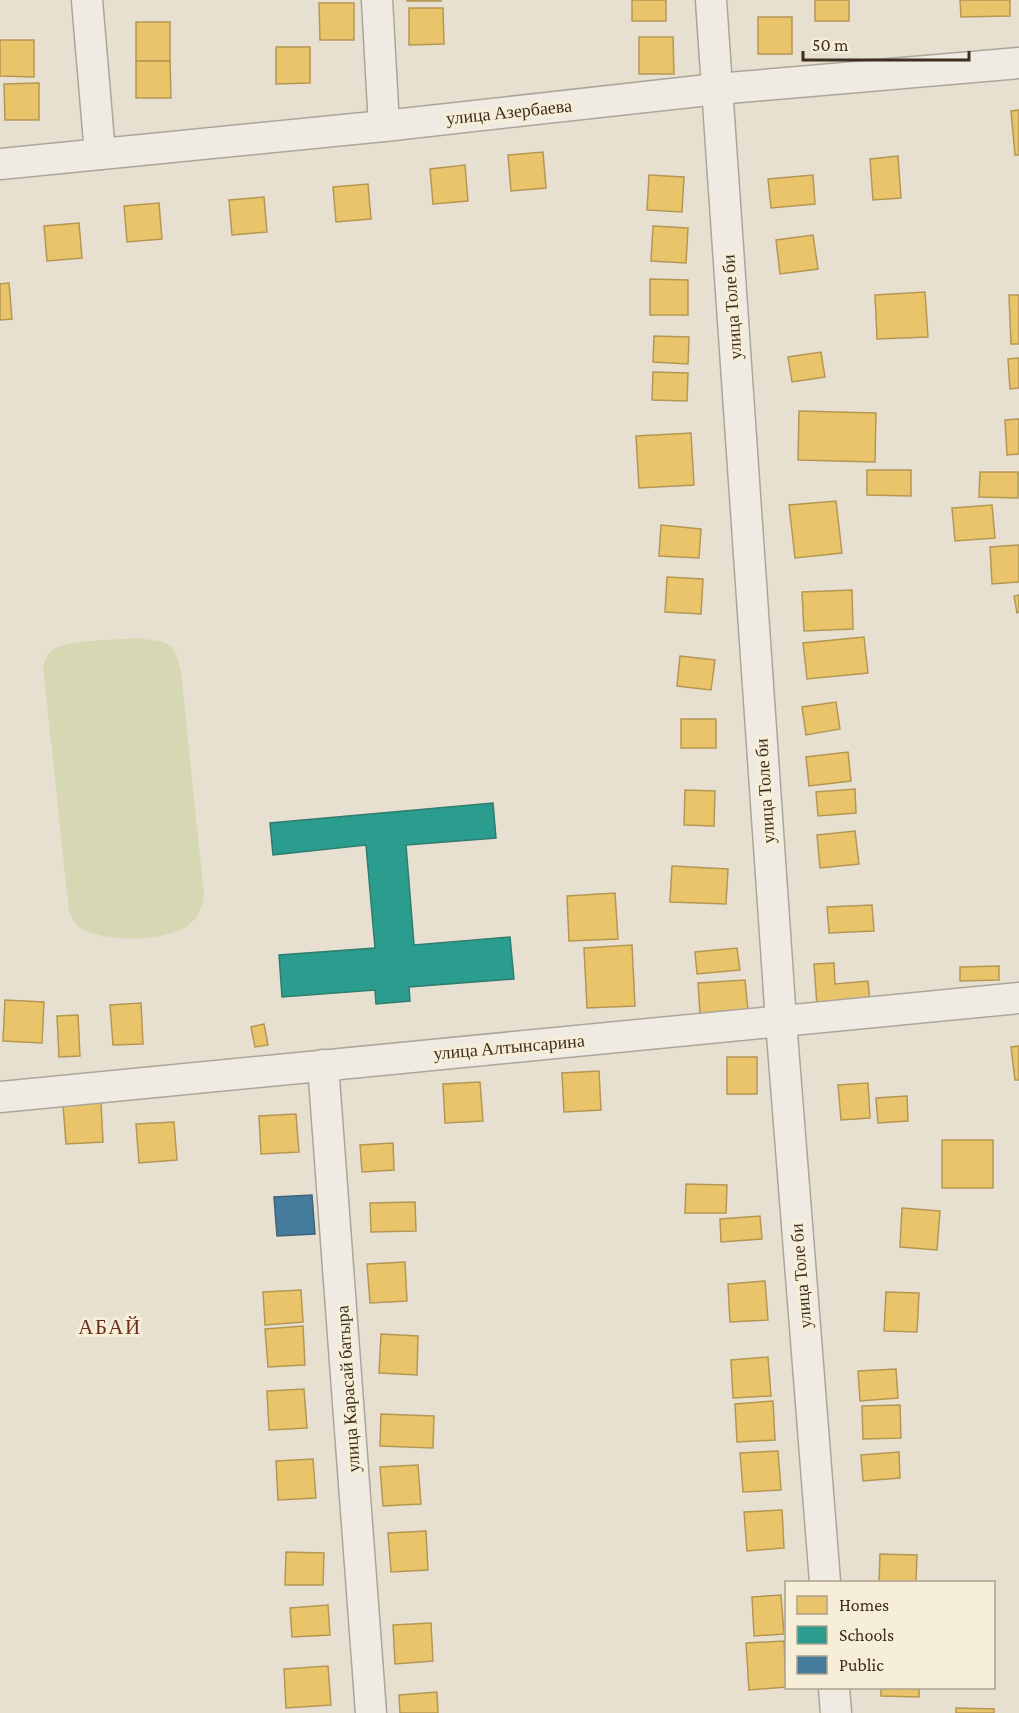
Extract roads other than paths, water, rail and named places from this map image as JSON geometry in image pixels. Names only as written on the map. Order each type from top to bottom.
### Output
[{"type":"street","points":[[87,0],[100,154]]},
{"type":"street","points":[[377,0],[384,126]]},
{"type":"street","name":"улица Толе би","points":[[711,0],[781,1021],[825,1581]]},
{"type":"street","name":"улица Азербаева","points":[[0,164],[384,126],[717,89],[1019,63]]},
{"type":"street","name":"улица Алтынсарина","points":[[0,1097],[1019,998]]},
{"type":"street","name":"улица Карасай батыра","points":[[323,1065],[371,1713]]},
{"type":"street","points":[[834,1689],[836,1713]]},
{"type":"district","name":"АБАЙ","points":[[110,1327]]}]
